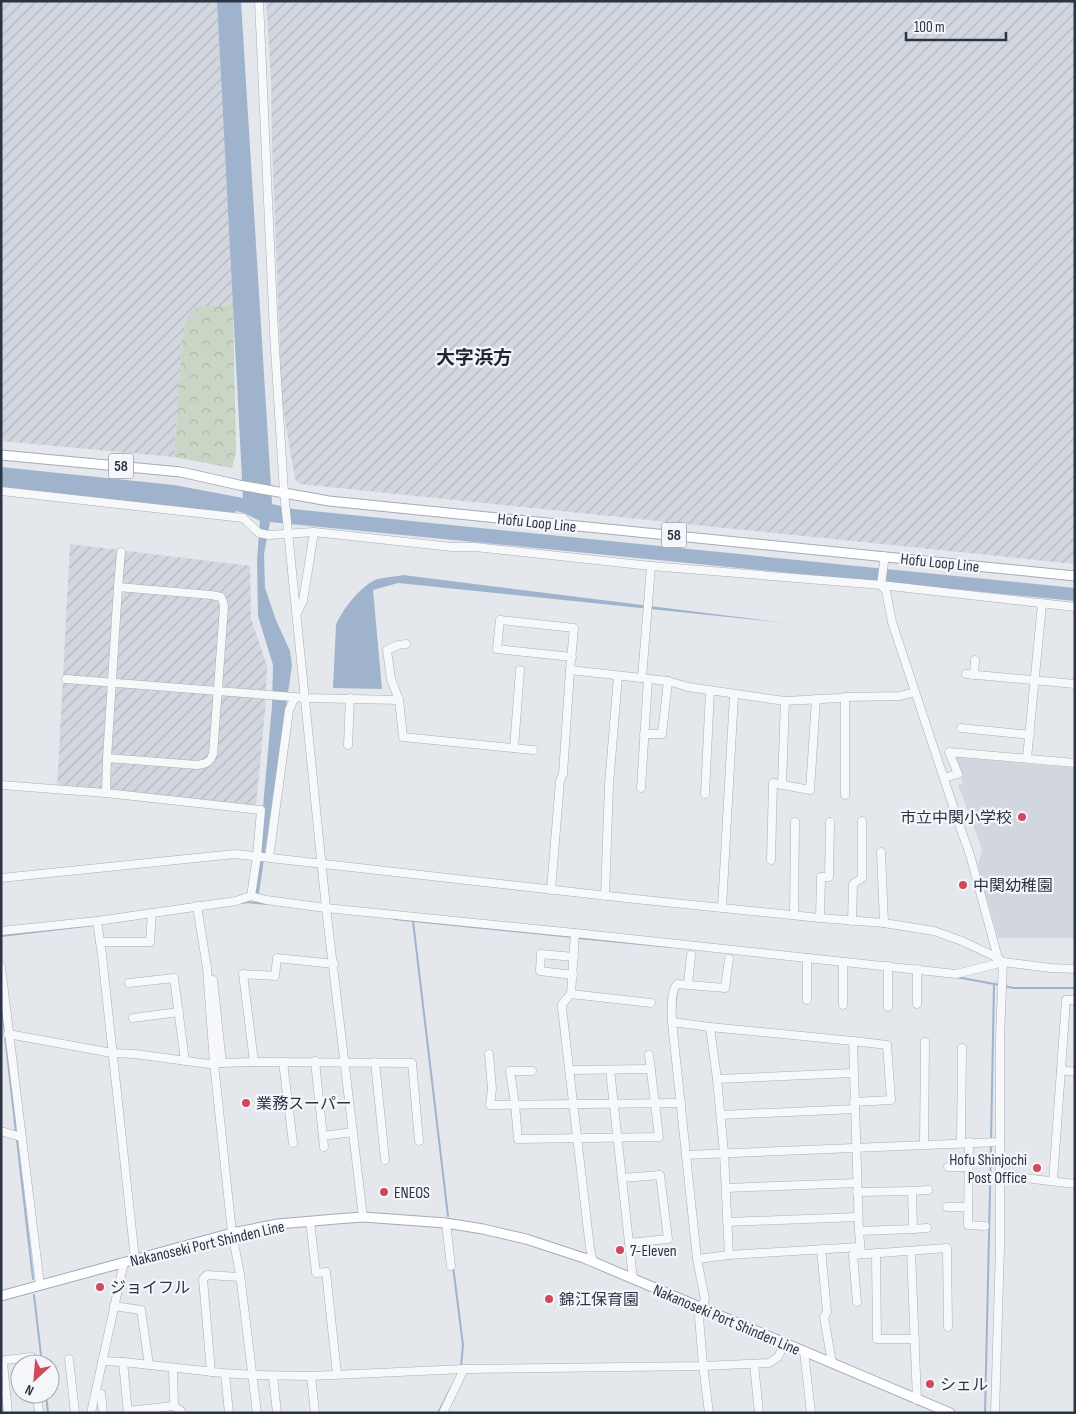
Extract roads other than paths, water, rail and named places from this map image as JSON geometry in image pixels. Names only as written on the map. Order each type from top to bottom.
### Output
[{"type":"main road","name":"Hofu Loop Line","points":[[1,455],[181,472],[239,485],[330,501],[409,510],[883,559],[1075,576]]},
{"type":"main road","name":"Nakanoseki Port Shinden Line","points":[[1,1296],[232,1233],[278,1224],[363,1217],[446,1223],[484,1229],[526,1239],[593,1262],[950,1413]]},
{"type":"street","points":[[259,1],[273,314],[284,492],[326,908],[363,1217]]},
{"type":"street","points":[[1,491],[243,518],[259,533],[269,535],[314,532],[651,566],[881,585],[1075,607]]},
{"type":"street","points":[[296,613],[303,601],[314,532]]},
{"type":"street","points":[[106,793],[120,552]]},
{"type":"street","points":[[883,559],[881,585],[886,591],[892,622],[970,855],[1001,960],[1000,1247],[994,1413]]},
{"type":"street","points":[[641,788],[651,566]]},
{"type":"street","points":[[107,758],[197,765],[208,763],[212,754],[224,607],[224,602],[221,598],[211,595],[118,587]]},
{"type":"street","points":[[1027,758],[1042,604]]},
{"type":"street","points":[[551,890],[560,781],[563,774],[570,670],[572,657],[574,628],[500,620],[497,649],[572,657]]},
{"type":"street","points":[[406,644],[387,650],[391,679],[399,700],[403,737],[533,750]]},
{"type":"street","points":[[975,660],[970,675],[1075,684]]},
{"type":"street","points":[[514,748],[520,670]]},
{"type":"street","points":[[570,670],[668,681],[710,691],[785,701],[900,696],[915,692]]},
{"type":"street","points":[[605,896],[610,784],[618,676]]},
{"type":"street","points":[[66,679],[306,698],[399,700]]},
{"type":"street","points":[[644,734],[662,734],[668,681]]},
{"type":"street","points":[[704,794],[710,691]]},
{"type":"street","points":[[722,908],[734,695]]},
{"type":"street","points":[[268,857],[292,697]]},
{"type":"street","points":[[845,697],[845,795]]},
{"type":"street","points":[[348,745],[350,698]]},
{"type":"street","points":[[771,860],[773,783],[810,790],[816,700]]},
{"type":"street","points":[[782,785],[785,701]]},
{"type":"street","points":[[961,728],[1030,735]]},
{"type":"street","points":[[944,778],[958,774],[949,752],[1075,763]]},
{"type":"street","points":[[1,785],[106,793],[261,810],[251,896]]},
{"type":"street","points":[[852,921],[852,884],[862,878],[862,821]]},
{"type":"street","points":[[794,915],[795,822]]},
{"type":"street","points":[[820,918],[820,877],[830,878],[830,822]]},
{"type":"street","points":[[881,852],[884,923]]},
{"type":"street","points":[[1,878],[235,854],[605,896],[884,923],[934,932],[962,941],[1001,960],[1035,966],[1075,969]]},
{"type":"street","points":[[1,931],[97,921],[236,901],[251,896],[266,900],[326,908],[956,974],[996,964],[1001,960]]},
{"type":"street","points":[[197,906],[218,1063]]},
{"type":"street","points":[[100,942],[150,942],[152,913]]},
{"type":"street","points":[[97,921],[135,1259]]},
{"type":"street","points":[[575,933],[571,994],[562,1004],[562,1008],[593,1262]]},
{"type":"street","points":[[572,975],[540,971],[541,954],[574,957]]},
{"type":"street","points":[[688,984],[691,955]]},
{"type":"street","points":[[254,1062],[244,974],[275,976],[277,958],[334,964]]},
{"type":"street","points":[[807,958],[807,1000]]},
{"type":"street","points":[[709,1413],[699,1317],[705,1299],[697,1259],[672,1022],[674,988],[677,984],[725,988],[729,959]]},
{"type":"street","points":[[843,962],[843,1005]]},
{"type":"street","points":[[888,966],[888,1007]]},
{"type":"street","points":[[1,967],[40,1285]]},
{"type":"street","points":[[917,969],[917,1004]]},
{"type":"street","points":[[212,970],[232,1233],[240,1277],[257,1413]]},
{"type":"street","points":[[129,983],[174,978],[184,1061]]},
{"type":"street","points":[[571,994],[651,1002]]},
{"type":"street","points":[[1053,1181],[1066,1000],[1075,1000]]},
{"type":"street","points":[[133,1018],[178,1012]]},
{"type":"street","points":[[672,1022],[887,1044],[891,1100],[854,1106],[721,1115]]},
{"type":"street","points":[[710,1027],[721,1115],[729,1255]]},
{"type":"street","points":[[8,1034],[112,1053],[209,1064],[315,1061],[412,1063],[419,1142]]},
{"type":"street","points":[[853,1041],[857,1192],[861,1250]]},
{"type":"street","points":[[924,1144],[925,1042]]},
{"type":"street","points":[[962,1048],[965,1143],[968,1166],[968,1225],[985,1226]]},
{"type":"street","points":[[489,1054],[492,1089],[490,1105],[681,1103]]},
{"type":"street","points":[[532,1070],[510,1071],[518,1139],[659,1137],[649,1055]]},
{"type":"street","points":[[315,1061],[324,1147]]},
{"type":"street","points":[[284,1062],[293,1143]]},
{"type":"street","points":[[375,1062],[385,1160]]},
{"type":"street","points":[[570,1070],[651,1069]]},
{"type":"street","points":[[610,1070],[633,1279]]},
{"type":"street","points":[[1061,1070],[1075,1072]]},
{"type":"street","points":[[717,1079],[854,1073]]},
{"type":"street","points":[[1,1131],[21,1137]]},
{"type":"street","points":[[323,1136],[353,1132]]},
{"type":"street","points":[[686,1155],[1000,1142]]},
{"type":"street","points":[[948,1167],[968,1166]]},
{"type":"street","points":[[622,1178],[660,1175],[668,1239],[629,1243]]},
{"type":"street","points":[[1000,1175],[1075,1184]]},
{"type":"street","points":[[726,1188],[857,1183]]},
{"type":"street","points":[[857,1192],[928,1190]]},
{"type":"street","points":[[912,1191],[913,1229]]},
{"type":"street","points":[[947,1207],[968,1207]]},
{"type":"street","points":[[727,1222],[858,1217]]},
{"type":"street","points":[[310,1221],[316,1273],[326,1272],[337,1374]]},
{"type":"street","points":[[446,1223],[450,1266]]},
{"type":"street","points":[[859,1231],[927,1228]]},
{"type":"street","points":[[697,1259],[821,1249],[861,1250],[876,1254],[947,1248],[948,1327]]},
{"type":"street","points":[[821,1249],[827,1312],[824,1317],[832,1363]]},
{"type":"street","points":[[856,1302],[853,1254],[861,1250]]},
{"type":"street","points":[[911,1251],[917,1400]]},
{"type":"street","points":[[876,1254],[877,1340],[915,1339]]},
{"type":"street","points":[[91,1413],[124,1262]]},
{"type":"street","points":[[212,1372],[203,1279],[207,1275],[240,1277]]},
{"type":"street","points":[[114,1306],[141,1310],[149,1365]]},
{"type":"street","points":[[102,1361],[225,1374],[273,1376],[464,1369],[703,1366],[769,1363],[778,1357],[785,1343]]},
{"type":"street","points":[[804,1351],[811,1413]]},
{"type":"street","points":[[8,1413],[3,1364],[5,1360],[10,1359]]},
{"type":"street","points":[[69,1359],[75,1413]]},
{"type":"street","points":[[122,1362],[128,1412],[174,1406],[181,1413]]},
{"type":"street","points":[[754,1364],[759,1413]]},
{"type":"street","points":[[173,1368],[174,1406]]},
{"type":"street","points":[[443,1413],[464,1369]]},
{"type":"street","points":[[225,1374],[229,1413]]},
{"type":"street","points":[[273,1376],[277,1413]]},
{"type":"street","points":[[311,1376],[315,1413]]},
{"type":"street","points":[[96,1393],[101,1394],[103,1413]]},
{"type":"water","points":[[217,1],[241,1],[272,504],[293,509],[1075,588],[1075,601],[270,522],[264,554],[265,588],[276,620],[290,651],[292,665],[259,894],[252,894],[263,807],[272,706],[273,665],[258,616],[257,560],[260,521],[236,511],[233,515],[1,490],[1,467],[174,485],[243,498]]},
{"type":"water","points":[[403,575],[785,623],[398,583],[373,590],[382,689],[333,688],[336,625],[343,613],[358,593],[369,583],[378,579]]},
{"type":"waterway","points":[[242,903],[267,904]]},
{"type":"waterway","points":[[394,919],[573,937]]},
{"type":"waterway","points":[[413,921],[448,1216]]},
{"type":"waterway","points":[[1,936],[94,925]]},
{"type":"waterway","points":[[578,938],[672,947]]},
{"type":"waterway","points":[[956,977],[1000,985]]},
{"type":"waterway","points":[[991,1141],[994,984]]},
{"type":"waterway","points":[[1005,986],[1013,988],[1075,988]]},
{"type":"waterway","points":[[1,1000],[16,1132]]},
{"type":"waterway","points":[[17,1140],[33,1279]]},
{"type":"waterway","points":[[985,1413],[991,1146]]},
{"type":"waterway","points":[[453,1266],[463,1345],[461,1366]]},
{"type":"waterway","points":[[34,1295],[41,1354]]},
{"type":"waterway","points":[[438,1413],[452,1386]]},
{"type":"waterway","points":[[47,1404],[48,1413]]},
{"type":"place","name":"市立中関小学校","points":[[1022,817]]},
{"type":"place","name":"中関幼稚園","points":[[963,885]]},
{"type":"place","name":"業務スーパー","points":[[246,1103]]},
{"type":"place","name":"Hofu Shinjochi Post Office","points":[[1037,1168]]},
{"type":"place","name":"ENEOS","points":[[384,1192]]},
{"type":"place","name":"7-Eleven","points":[[620,1250]]},
{"type":"place","name":"ジョイフル","points":[[100,1287]]},
{"type":"place","name":"錦江保育園","points":[[549,1299]]},
{"type":"place","name":"シェル","points":[[930,1384]]},
{"type":"district","name":"大字浜方","points":[[474,357]]}]
